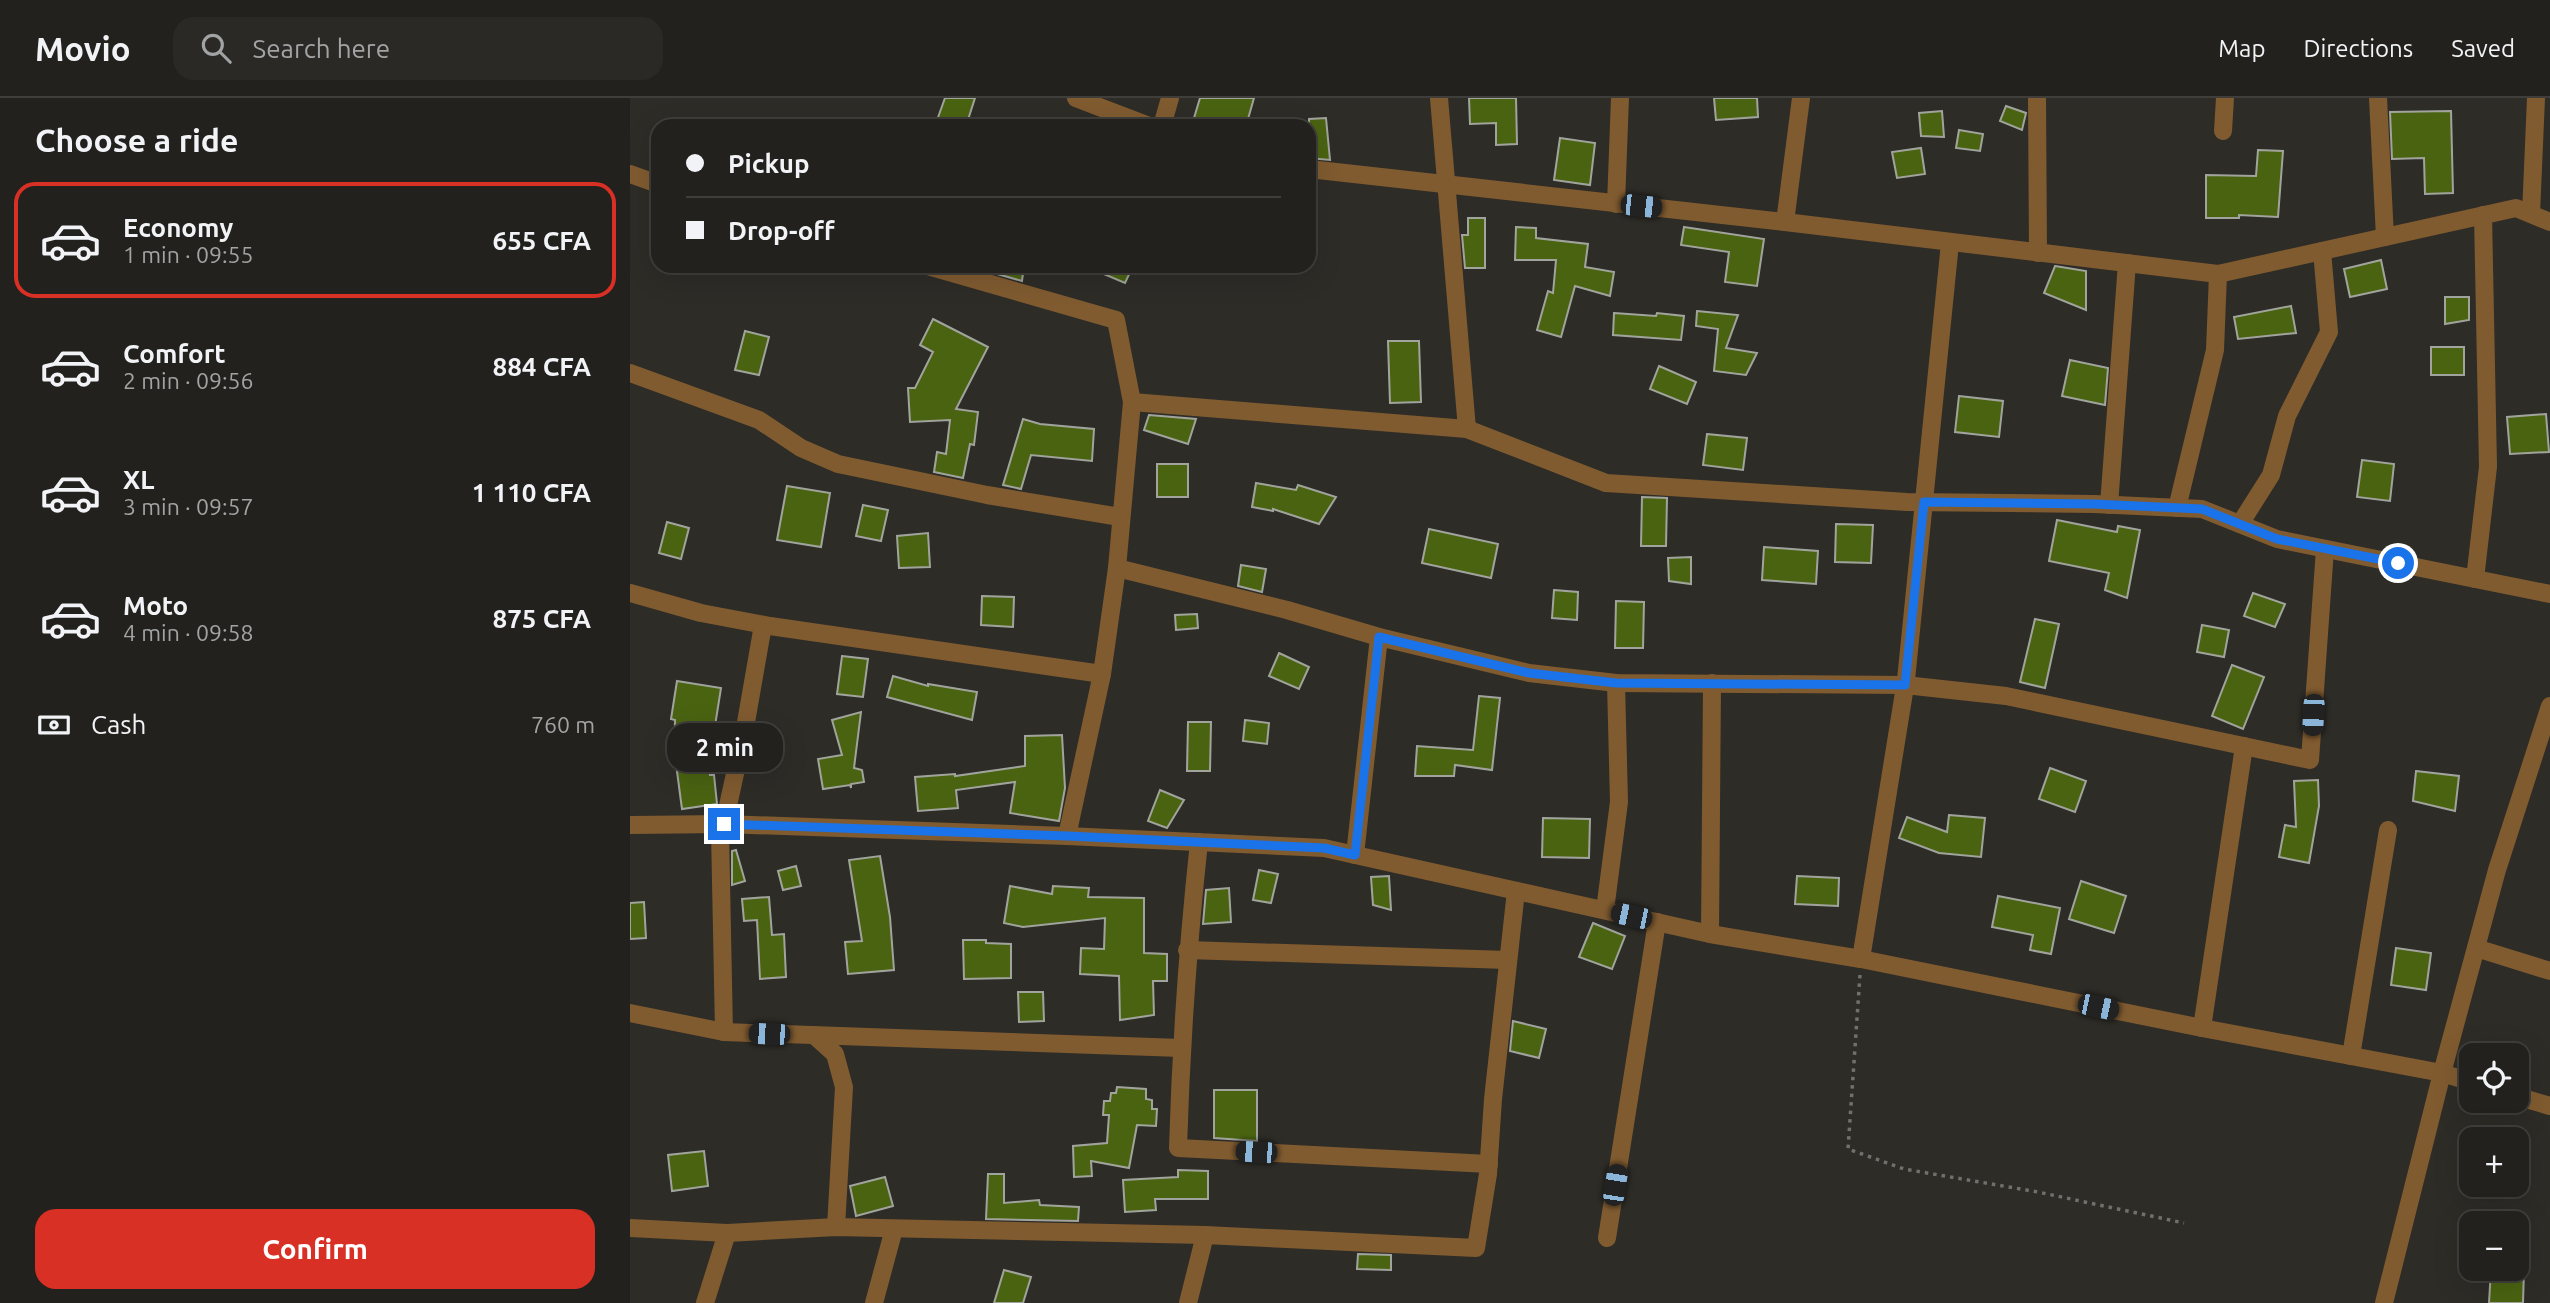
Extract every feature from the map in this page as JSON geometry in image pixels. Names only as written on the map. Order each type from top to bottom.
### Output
[{"type":"street","points":[[1076,98],[1131,119]]},
{"type":"street","points":[[1164,119],[1170,98]]},
{"type":"street","points":[[1439,98],[1466,429]]},
{"type":"street","points":[[1616,204],[1620,98]]},
{"type":"street","points":[[1785,222],[1801,98]]},
{"type":"street","points":[[2037,98],[2038,253]]},
{"type":"street","points":[[2223,131],[2225,98]]},
{"type":"street","points":[[2378,98],[2385,237]]},
{"type":"street","points":[[2531,214],[2536,98]]},
{"type":"street","points":[[1316,170],[2218,274],[2516,208],[2550,222]]},
{"type":"street","points":[[630,174],[651,182]]},
{"type":"street","points":[[2475,579],[2488,467],[2483,215]]},
{"type":"street","points":[[1861,959],[1905,685],[1950,243]]},
{"type":"street","points":[[2240,524],[2270,475],[2287,416],[2329,332],[2322,251]]},
{"type":"street","points":[[2109,505],[2127,263]]},
{"type":"street","points":[[952,273],[1116,320],[1132,402],[1117,568],[1102,674],[1067,836]]},
{"type":"street","points":[[2177,508],[2215,350],[2218,274]]},
{"type":"street","points":[[630,373],[759,420],[800,448],[838,464],[987,495],[1120,517]]},
{"type":"street","points":[[1132,402],[1466,429],[1606,483],[1924,502],[2202,509],[2277,539],[2550,594]]},
{"type":"street","points":[[1117,568],[1287,610],[1379,637],[1529,673],[1616,683],[1905,685],[2006,696],[2310,760],[2325,549]]},
{"type":"street","points":[[630,593],[701,613],[762,625],[1102,674]]},
{"type":"street","points":[[724,1032],[720,831],[724,824],[745,728],[762,625]]},
{"type":"street","points":[[1355,855],[1379,637]]},
{"type":"street","points":[[1605,910],[1619,802],[1616,683]]},
{"type":"street","points":[[1710,934],[1712,683]]},
{"type":"street","points":[[2384,1303],[2497,870],[2550,706]]},
{"type":"street","points":[[2202,1028],[2244,746]]},
{"type":"street","points":[[630,825],[724,824],[1324,848],[1710,934],[1861,959],[2459,1078]]},
{"type":"street","points":[[2351,1056],[2388,830]]},
{"type":"street","points":[[1199,842],[1187,950],[1178,1148],[1489,1164]]},
{"type":"street","points":[[630,1228],[727,1233],[836,1227],[1205,1235],[1476,1248],[1489,1164],[1493,1099],[1516,891]]},
{"type":"street","points":[[1607,1238],[1657,922]]},
{"type":"street","points":[[2476,948],[2550,971]]},
{"type":"street","points":[[1187,950],[1508,960]]},
{"type":"street","points":[[630,1013],[724,1032],[1181,1048]]},
{"type":"street","points":[[814,1035],[835,1054],[844,1087],[836,1227]]},
{"type":"street","points":[[2529,1100],[2550,1106]]},
{"type":"street","points":[[873,1303],[894,1229]]},
{"type":"street","points":[[705,1303],[727,1233]]},
{"type":"street","points":[[1188,1303],[1205,1235]]},
{"type":"path","points":[[1861,959],[1848,1149],[1904,1169],[2038,1192],[2184,1223]]},
{"type":"building","points":[[945,98],[975,98],[968,119],[937,119]]},
{"type":"building","points":[[1200,98],[1254,98],[1248,119],[1194,118]]},
{"type":"building","points":[[1469,98],[1516,98],[1517,144],[1496,145],[1496,123],[1470,124]]},
{"type":"building","points":[[1714,98],[1757,98],[1758,117],[1716,120]]},
{"type":"building","points":[[2006,106],[2026,113],[2022,130],[2000,121]]},
{"type":"building","points":[[1942,111],[1944,137],[1921,136],[1919,113]]},
{"type":"building","points":[[2451,111],[2453,193],[2425,194],[2424,158],[2392,159],[2390,112]]},
{"type":"building","points":[[1326,118],[1330,160],[1316,159],[1316,119],[1309,119]]},
{"type":"building","points":[[1959,130],[1983,134],[1980,151],[1956,148]]},
{"type":"building","points":[[1560,138],[1595,143],[1590,185],[1554,180]]},
{"type":"building","points":[[1921,148],[1925,174],[1897,178],[1892,152]]},
{"type":"building","points":[[2258,150],[2283,151],[2278,217],[2239,215],[2239,218],[2206,218],[2206,175],[2256,176]]},
{"type":"building","points":[[1468,218],[1485,218],[1485,268],[1465,268],[1462,235],[1468,235]]},
{"type":"building","points":[[1516,227],[1536,228],[1536,238],[1588,244],[1585,267],[1614,272],[1610,296],[1575,286],[1561,337],[1537,330],[1548,291],[1553,293],[1556,260],[1515,260]]},
{"type":"building","points":[[1684,227],[1764,239],[1757,286],[1725,282],[1729,252],[1681,245]]},
{"type":"building","points":[[2381,260],[2387,289],[2350,297],[2344,269]]},
{"type":"building","points":[[2055,266],[2086,271],[2086,310],[2044,293]]},
{"type":"building","points":[[994,273],[1023,273],[1022,281]]},
{"type":"building","points":[[1101,273],[1130,273],[1125,283]]},
{"type":"building","points":[[2445,297],[2469,297],[2469,320],[2445,324]]},
{"type":"building","points":[[2291,306],[2296,333],[2238,339],[2234,317]]},
{"type":"building","points":[[1697,311],[1738,315],[1726,348],[1757,353],[1746,375],[1714,371],[1718,329],[1696,326]]},
{"type":"building","points":[[1614,313],[1684,316],[1681,340],[1613,335]]},
{"type":"building","points":[[933,319],[988,347],[956,409],[978,412],[974,445],[970,444],[963,478],[934,472],[937,452],[946,454],[950,420],[910,422],[908,388],[915,388],[933,352],[920,345]]},
{"type":"building","points":[[745,331],[769,337],[759,375],[735,370]]},
{"type":"building","points":[[1388,341],[1419,341],[1421,402],[1390,403]]},
{"type":"building","points":[[2431,347],[2464,347],[2464,375],[2431,375]]},
{"type":"building","points":[[2070,360],[2108,368],[2105,405],[2062,396]]},
{"type":"building","points":[[1659,366],[1696,382],[1687,404],[1650,389]]},
{"type":"building","points":[[1959,396],[2003,401],[1999,437],[1955,432]]},
{"type":"building","points":[[2546,414],[2549,452],[2510,454],[2507,417]]},
{"type":"building","points":[[1149,415],[1196,419],[1188,444],[1144,430]]},
{"type":"building","points":[[1023,419],[1040,424],[1094,429],[1092,461],[1031,455],[1021,489],[1003,485]]},
{"type":"building","points":[[1707,434],[1747,438],[1743,470],[1703,465]]},
{"type":"building","points":[[2362,460],[2394,464],[2390,501],[2357,497]]},
{"type":"building","points":[[1157,464],[1188,464],[1188,497],[1157,497]]},
{"type":"building","points":[[1256,483],[1296,490],[1298,485],[1336,497],[1319,524],[1273,509],[1252,507]]},
{"type":"building","points":[[787,486],[830,493],[821,547],[777,540]]},
{"type":"building","points":[[1642,497],[1667,498],[1666,546],[1641,546]]},
{"type":"building","points":[[863,505],[888,510],[881,541],[856,536]]},
{"type":"building","points":[[2057,520],[2117,532],[2118,526],[2140,530],[2127,598],[2105,590],[2109,573],[2049,561]]},
{"type":"building","points":[[667,522],[689,528],[681,559],[659,553]]},
{"type":"building","points":[[1836,524],[1873,525],[1871,563],[1835,562]]},
{"type":"building","points":[[1429,529],[1498,544],[1491,578],[1422,563]]},
{"type":"building","points":[[928,533],[930,567],[899,568],[897,536]]},
{"type":"building","points":[[1764,547],[1818,551],[1816,584],[1762,580]]},
{"type":"building","points":[[1691,557],[1691,584],[1669,581],[1668,558]]},
{"type":"building","points":[[1241,565],[1266,569],[1262,592],[1238,586]]},
{"type":"building","points":[[1554,590],[1578,592],[1577,620],[1552,618]]},
{"type":"building","points":[[2253,593],[2285,604],[2275,627],[2244,616]]},
{"type":"building","points":[[982,596],[1014,597],[1013,627],[981,625]]},
{"type":"building","points":[[1616,601],[1644,602],[1643,648],[1615,648]]},
{"type":"building","points":[[1197,614],[1198,628],[1176,630],[1175,615]]},
{"type":"building","points":[[2035,619],[2059,624],[2045,688],[2020,682]]},
{"type":"building","points":[[2202,625],[2229,630],[2224,657],[2197,652]]},
{"type":"building","points":[[1279,653],[1309,667],[1299,689],[1269,676]]},
{"type":"building","points":[[842,656],[868,659],[863,697],[837,694]]},
{"type":"building","points":[[2232,665],[2264,677],[2243,729],[2212,716]]},
{"type":"building","points":[[893,676],[928,686],[977,692],[972,720],[887,697]]},
{"type":"building","points":[[677,681],[721,688],[715,726],[711,726],[710,775],[714,775],[717,804],[682,809],[674,764],[675,720],[671,719]]},
{"type":"building","points":[[1479,696],[1500,698],[1492,770],[1455,765],[1454,776],[1415,776],[1417,746],[1473,750]]},
{"type":"building","points":[[861,712],[854,768],[862,770],[864,782],[851,784],[851,788],[850,785],[823,789],[818,759],[842,755],[832,720]]},
{"type":"building","points":[[1245,720],[1269,723],[1267,744],[1243,741]]},
{"type":"building","points":[[1188,722],[1211,722],[1210,771],[1187,771]]},
{"type":"building","points":[[1062,735],[1065,788],[1059,821],[1010,813],[1015,782],[956,790],[958,808],[918,811],[915,777],[955,776],[1025,766],[1025,736]]},
{"type":"building","points":[[2050,768],[2086,781],[2075,812],[2039,799]]},
{"type":"building","points":[[2416,771],[2459,776],[2455,811],[2413,801]]},
{"type":"building","points":[[2318,780],[2319,806],[2309,863],[2279,857],[2285,825],[2296,827],[2294,781]]},
{"type":"building","points":[[1160,790],[1184,800],[1167,828],[1148,821]]},
{"type":"building","points":[[1949,815],[1985,818],[1981,857],[1939,853],[1899,838],[1907,817],[1947,832]]},
{"type":"building","points":[[1543,818],[1590,819],[1589,858],[1542,857]]},
{"type":"building","points":[[736,850],[745,881],[732,885],[732,851]]},
{"type":"building","points":[[880,856],[890,917],[894,970],[848,974],[845,942],[862,941],[849,860]]},
{"type":"building","points":[[796,866],[801,886],[783,890],[778,871]]},
{"type":"building","points":[[1259,870],[1278,874],[1271,903],[1253,900]]},
{"type":"building","points":[[1389,876],[1391,910],[1373,905],[1371,877]]},
{"type":"building","points":[[1797,876],[1839,878],[1838,906],[1795,904]]},
{"type":"building","points":[[2081,881],[2126,896],[2114,933],[2069,919]]},
{"type":"building","points":[[1010,886],[1052,894],[1053,886],[1089,888],[1088,897],[1144,898],[1144,953],[1167,954],[1167,981],[1153,981],[1154,1015],[1120,1020],[1119,976],[1080,974],[1081,948],[1104,949],[1105,918],[1023,927],[1004,923]]},
{"type":"building","points":[[1229,888],[1231,922],[1203,924],[1206,890]]},
{"type":"building","points":[[1998,896],[2060,908],[2051,954],[2030,950],[2033,935],[1992,927]]},
{"type":"building","points":[[769,897],[772,935],[784,934],[786,977],[760,979],[757,920],[744,921],[742,899]]},
{"type":"building","points":[[644,902],[646,938],[630,939],[630,903]]},
{"type":"building","points":[[1593,923],[1625,936],[1612,969],[1579,957]]},
{"type":"building","points":[[963,940],[1011,944],[1011,978],[964,979]]},
{"type":"building","points":[[2396,948],[2431,953],[2426,990],[2391,985]]},
{"type":"building","points":[[1018,992],[1043,992],[1044,1021],[1019,1022]]},
{"type":"building","points":[[1513,1021],[1546,1029],[1539,1058],[1510,1051]]},
{"type":"building","points":[[1117,1087],[1146,1089],[1146,1099],[1152,1100],[1152,1109],[1157,1109],[1156,1126],[1137,1125],[1129,1168],[1091,1161],[1092,1176],[1074,1177],[1073,1146],[1107,1143],[1109,1115],[1103,1115],[1104,1101],[1110,1101],[1111,1093],[1116,1093]]},
{"type":"building","points":[[1214,1090],[1257,1090],[1257,1141],[1214,1138]]},
{"type":"building","points":[[704,1151],[708,1186],[672,1191],[668,1155]]},
{"type":"building","points":[[1178,1170],[1208,1171],[1208,1199],[1155,1199],[1156,1210],[1125,1212],[1123,1180],[1178,1177]]},
{"type":"building","points":[[988,1174],[1004,1174],[1004,1203],[1039,1200],[1040,1205],[1079,1207],[1078,1221],[986,1219]]},
{"type":"building","points":[[885,1177],[893,1206],[856,1216],[850,1186]]},
{"type":"building","points":[[1358,1254],[1391,1255],[1391,1270],[1357,1269]]},
{"type":"building","points":[[1004,1270],[1031,1277],[1023,1303],[994,1303]]},
{"type":"building","points":[[2490,1281],[2524,1281],[2523,1303],[2489,1303]]},
{"type":"route","points":[[724,824],[1324,848],[1355,855],[1379,637],[1529,673],[1616,683],[1664,681],[1905,685],[1924,502],[2094,504],[2202,509],[2277,539],[2398,563]]}]
